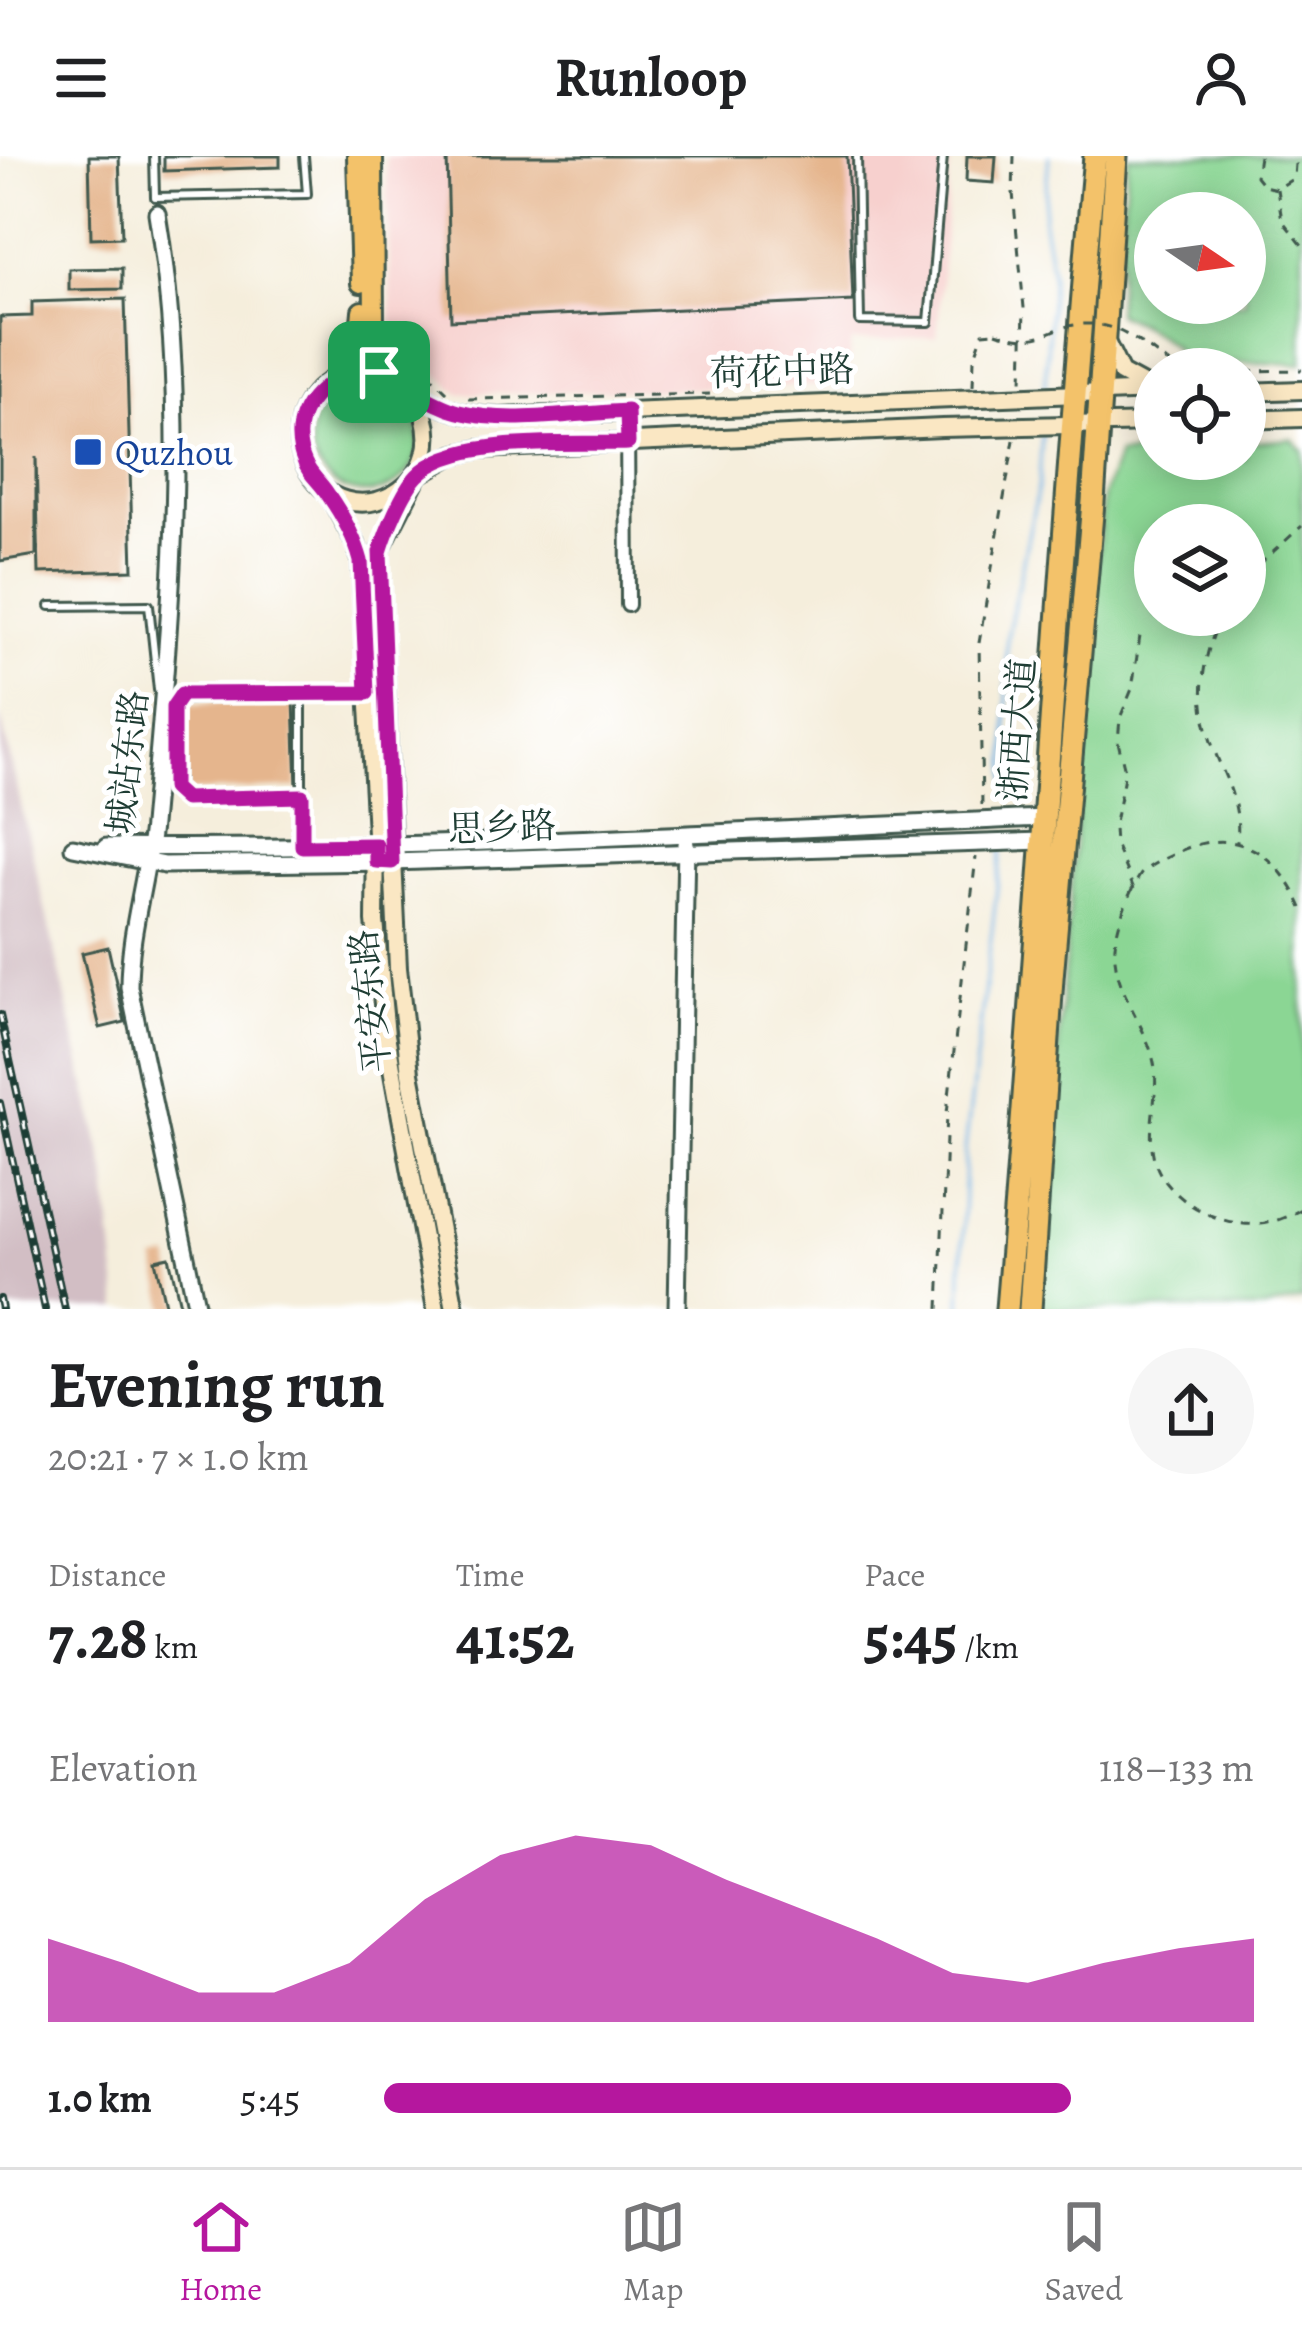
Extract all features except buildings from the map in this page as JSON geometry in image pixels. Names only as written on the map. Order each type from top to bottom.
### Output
[{"type":"highway","name":"浙西大道","points":[[1007,1309],[1044,830],[1065,394],[1095,156]]},
{"type":"highway","name":"浙西大道","points":[[1030,1309],[1115,156]]},
{"type":"main road","points":[[357,156],[363,329],[352,359],[308,403],[299,438],[311,476],[344,499],[365,502],[403,490],[418,475],[453,455],[479,449],[1134,423]]},
{"type":"main road","points":[[373,156],[374,325],[389,360],[426,413],[430,434],[418,475]]},
{"type":"main road","points":[[1104,337],[1121,373],[1134,380]]},
{"type":"main road","points":[[337,376],[379,372],[399,380],[415,394]]},
{"type":"main road","points":[[1266,391],[1302,390]]},
{"type":"main road","name":"荷花中路","points":[[415,394],[450,410],[482,416],[1134,391]]},
{"type":"main road","points":[[1266,419],[1302,422]]},
{"type":"main road","name":"平安东路","points":[[418,475],[380,552],[384,853],[375,921],[386,1035],[436,1309]]},
{"type":"main road","name":"平安东路","points":[[326,490],[361,561],[367,693],[410,1073],[455,1309]]},
{"type":"street","name":"城站东路","points":[[157,214],[171,299],[170,625],[147,855],[129,952],[129,987],[197,1309]]},
{"type":"street","points":[[627,411],[628,605]]},
{"type":"street","name":"思乡路","points":[[687,842],[981,821],[1044,830]]},
{"type":"street","name":"思乡路","points":[[147,855],[384,853],[687,842],[977,841],[1044,830]]},
{"type":"street","points":[[677,1309],[687,842]]},
{"type":"street","name":"思乡路","points":[[147,855],[302,846],[384,853]]},
{"type":"lane","points":[[154,156],[155,197],[307,194],[304,156]]},
{"type":"lane","points":[[857,156],[860,321],[929,322],[943,156]]},
{"type":"lane","points":[[50,606],[149,605],[161,723]]},
{"type":"lane","points":[[302,693],[302,846]]},
{"type":"lane","points":[[302,796],[185,799],[173,788],[176,697],[367,693]]},
{"type":"path","points":[[1014,156],[1024,308],[1024,395]]},
{"type":"path","points":[[1259,156],[1256,176],[1264,186],[1277,189],[1294,178],[1292,156]]},
{"type":"path","points":[[1277,189],[1282,220],[1302,245]]},
{"type":"path","points":[[958,389],[973,388],[978,340],[983,333],[1031,340],[1069,326],[1094,323],[1148,348]]},
{"type":"path","points":[[402,348],[459,398],[719,395]]},
{"type":"path","points":[[1266,371],[1302,370]]},
{"type":"path","points":[[981,821],[979,643],[1020,427]]},
{"type":"path","points":[[1266,558],[1302,526]]},
{"type":"path","points":[[1134,890],[1115,844],[1114,828],[1125,771],[1118,742],[1120,718],[1132,689],[1140,636]]},
{"type":"path","points":[[1211,636],[1201,683],[1213,746],[1236,797],[1237,844]]},
{"type":"path","points":[[1302,908],[1290,880],[1255,849],[1214,839],[1198,842],[1143,871],[1118,930],[1115,965],[1154,1060],[1150,1122],[1159,1176],[1187,1201],[1238,1224],[1276,1220],[1302,1209]]},
{"type":"path","points":[[939,1309],[947,1113],[977,841]]},
{"type":"shaded area","points":[[386,156],[951,156],[937,337],[851,342],[845,385],[459,394],[392,331]]},
{"type":"shaded area","points":[[0,714],[106,1172],[119,1309],[0,1309]]},
{"type":"green space","points":[[1128,156],[1302,156],[1302,364],[1266,363],[1266,348],[1174,348],[1140,324],[1266,324],[1266,192],[1134,192],[1134,321],[1116,313]]},
{"type":"green space","points":[[365,385],[386,389],[403,401],[415,418],[419,439],[415,460],[403,477],[386,489],[365,493],[344,489],[327,477],[315,460],[311,439],[315,418],[327,401],[344,389]]},
{"type":"green space","points":[[1292,439],[1302,450],[1302,1300],[1263,1309],[1037,1309],[1103,496],[1118,455],[1134,454],[1134,480],[1266,480],[1266,441]]},
{"type":"waterway","points":[[1045,387],[1052,274],[1043,223],[1049,156]]},
{"type":"waterway","points":[[1007,791],[1007,638],[1039,483],[1042,432]]},
{"type":"waterway","points":[[961,1309],[965,1150],[1002,848]]},
{"type":"railway","points":[[0,1015],[65,1309]]},
{"type":"railway","points":[[0,1103],[45,1309]]},
{"type":"railway","points":[[0,1299],[2,1309]]},
{"type":"place","name":"Quzhou","points":[[88,452]]},
{"type":"route","points":[[379,372],[463,414],[500,417],[627,411],[628,443],[479,449],[453,455],[418,475],[380,552],[392,862],[376,861],[376,845],[302,846],[302,796],[185,799],[173,788],[173,707],[182,694],[367,693],[361,561],[326,490],[311,476],[299,438],[301,420],[319,388],[337,376],[379,372]]}]
